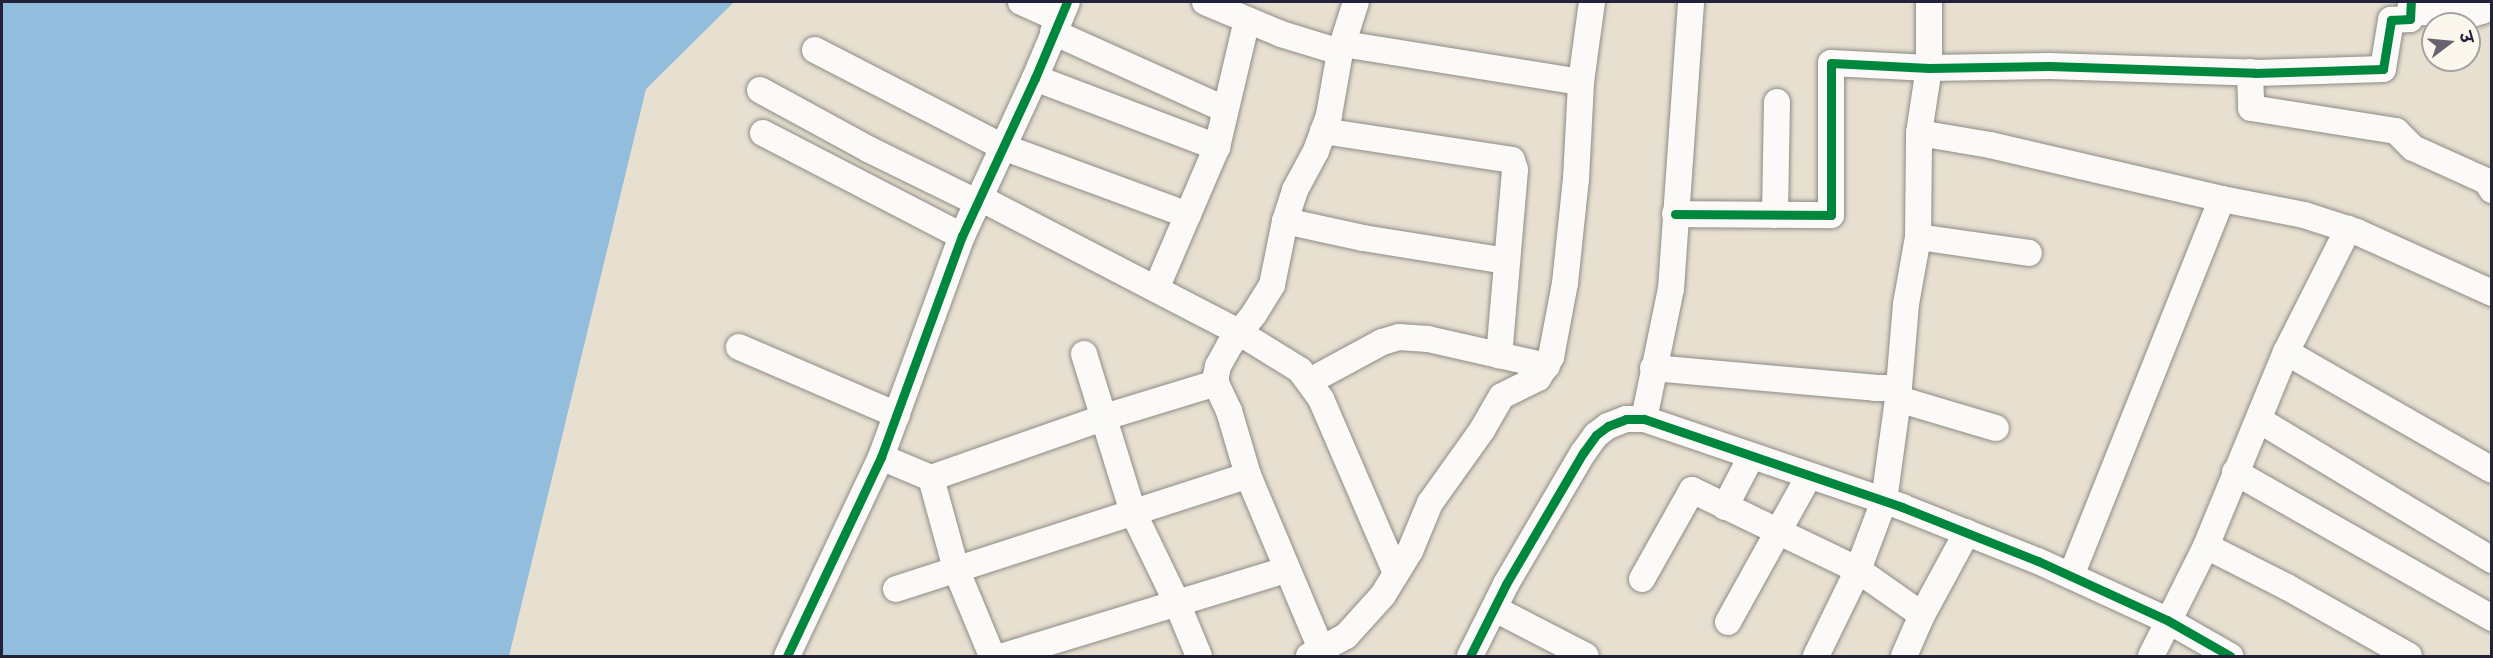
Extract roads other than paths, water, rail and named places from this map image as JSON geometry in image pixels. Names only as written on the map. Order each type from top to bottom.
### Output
[{"type":"street","points":[[1021,2],[1060,18],[1224,109]]},
{"type":"street","points":[[1205,2],[1281,34],[1342,48],[1581,82]]},
{"type":"street","points":[[1356,2],[1342,48],[1329,115],[1316,151],[1295,190],[1285,221],[1272,285],[1218,366],[1215,383],[1229,411],[1248,475],[1272,529],[1318,655],[1347,636],[1383,595],[1410,551],[1430,503],[1482,430],[1502,396],[1538,378],[1546,366],[1556,339],[1565,283],[1576,179],[1581,82],[1592,2]]},
{"type":"street","points":[[1644,419],[1671,289],[1691,2]]},
{"type":"street","points":[[1816,657],[1858,570],[1884,501],[1899,393],[1906,304],[1918,237],[1920,133],[1929,68],[1929,2]]},
{"type":"street","points":[[1675,214],[1832,215],[1831,63],[1929,68],[2049,66],[2250,72],[2383,69],[2391,21],[2410,19],[2410,7],[2475,14],[2482,11],[2485,2]]},
{"type":"street","points":[[787,657],[881,457],[962,236],[1060,18]]},
{"type":"street","points":[[1156,290],[1217,147],[1224,109],[1247,20]]},
{"type":"street","points":[[815,50],[1003,147],[1188,216]]},
{"type":"street","points":[[2250,72],[2251,108],[2396,131],[2413,148],[2486,181],[2491,189],[2489,205],[2492,208]]},
{"type":"street","points":[[1035,78],[1217,147]]},
{"type":"street","points":[[760,90],[868,149],[979,200],[1240,333],[1284,358],[1310,381],[1321,399],[1396,573]]},
{"type":"street","points":[[1775,215],[1777,102]]},
{"type":"street","points":[[1323,131],[1512,160],[1515,165],[1498,355]]},
{"type":"street","points":[[763,133],[962,236]]},
{"type":"street","points":[[1920,133],[1990,145],[2222,200],[2304,215],[2348,229],[2492,292]]},
{"type":"street","points":[[2071,576],[2222,200]]},
{"type":"street","points":[[1285,221],[1363,238],[1507,261]]},
{"type":"street","points":[[2151,657],[2167,620],[2206,546],[2286,352],[2348,229]]},
{"type":"street","points":[[1918,237],[2029,253]]},
{"type":"street","points":[[1310,381],[1375,345],[1399,337],[1413,337],[1546,366]]},
{"type":"street","points":[[739,346],[897,416]]},
{"type":"street","points":[[2286,352],[2492,470]]},
{"type":"street","points":[[1084,354],[1133,512],[1177,603],[1199,657]]},
{"type":"street","points":[[1653,368],[1875,388],[1899,393],[1996,428]]},
{"type":"street","points":[[881,457],[931,478],[1105,417],[1215,383]]},
{"type":"street","points":[[1470,657],[1506,584],[1583,453],[1596,435],[1608,426],[1626,419],[1644,419],[1884,501],[1967,532],[2167,620],[2230,657]]},
{"type":"street","points":[[2259,420],[2492,560]]},
{"type":"street","points":[[1725,507],[1751,457]]},
{"type":"street","points":[[2235,472],[2492,618]]},
{"type":"street","points":[[896,589],[1248,475]]},
{"type":"street","points":[[1728,622],[1809,476]]},
{"type":"street","points":[[931,478],[956,569],[992,657]]},
{"type":"street","points":[[1642,579],[1692,490],[1858,570],[1922,615]]},
{"type":"street","points":[[1904,657],[1922,615],[1967,532]]},
{"type":"street","points":[[2206,546],[2287,587],[2409,657]]},
{"type":"street","points":[[1004,657],[1286,570]]},
{"type":"street","points":[[1495,609],[1583,656]]},
{"type":"water","points":[[2,2],[734,2],[646,89],[509,656],[2,656]]}]
